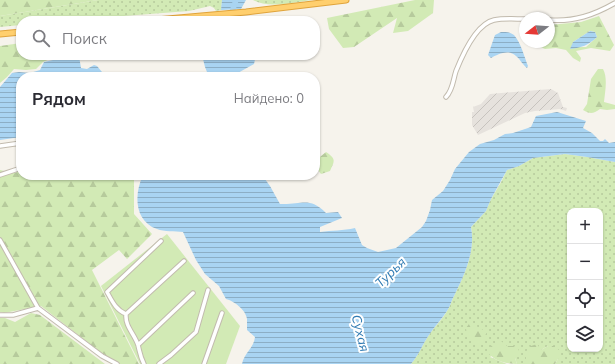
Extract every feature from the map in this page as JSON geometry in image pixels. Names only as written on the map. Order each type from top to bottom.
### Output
[{"type":"highway","points":[[202,16],[346,0]]},
{"type":"highway","points":[[0,34],[16,32]]},
{"type":"street","points":[[555,20],[576,20],[600,11],[615,3]]},
{"type":"street","points":[[446,97],[451,92],[464,52],[481,28],[493,20],[519,19]]},
{"type":"street","points":[[0,146],[16,144]]},
{"type":"street","points":[[0,175],[16,170]]},
{"type":"street","points":[[0,240],[38,308],[102,356],[117,364]]},
{"type":"street","points":[[126,314],[120,312],[108,292],[161,241]]},
{"type":"street","points":[[144,364],[139,355],[138,345],[125,321],[126,314],[184,261]]},
{"type":"street","points":[[159,364],[196,332],[208,290]]},
{"type":"street","points":[[138,345],[193,293]]},
{"type":"street","points":[[0,315],[13,315],[38,308]]},
{"type":"street","points":[[204,364],[222,313]]},
{"type":"shaded area","points":[[551,89],[558,93],[563,107],[567,108],[566,111],[560,109],[525,113],[478,135],[472,125],[472,112],[474,112],[473,107],[481,104],[490,94]]},
{"type":"green space","points":[[0,0],[98,0],[0,16]]},
{"type":"green space","points":[[98,0],[222,0],[221,10],[216,11],[210,6],[189,11],[124,16],[16,16],[16,25],[0,27],[0,16]]},
{"type":"green space","points":[[253,0],[312,0],[266,4]]},
{"type":"green space","points":[[415,0],[434,0],[433,13],[408,31],[393,33],[397,18],[354,47],[343,48],[329,29],[327,18]]},
{"type":"green space","points":[[599,16],[614,45],[610,51],[591,48],[576,51],[581,58],[580,62],[573,58],[566,50],[543,48],[555,48],[555,24],[581,22]],"holes":[[[590,31],[595,32],[597,37],[586,47],[580,47],[573,42]]]},
{"type":"green space","points":[[16,44],[16,60],[48,60],[43,62],[36,69],[14,69],[0,83],[0,46]]},
{"type":"green space","points":[[598,69],[603,69],[605,73],[606,85],[604,102],[615,105],[615,109],[600,109],[590,113],[583,110],[587,104],[591,79]]},
{"type":"green space","points":[[326,152],[332,156],[334,162],[330,171],[321,174],[320,173],[320,157]]},
{"type":"green space","points":[[565,154],[615,162],[615,364],[555,364],[558,359],[548,346],[541,350],[526,353],[526,364],[517,364],[514,346],[507,346],[490,357],[507,364],[411,364],[431,332],[448,310],[468,265],[472,246],[471,227],[486,211],[507,170],[519,166],[533,158]]},
{"type":"green space","points":[[0,170],[16,172],[16,180],[134,180],[134,214],[152,234],[127,259],[119,250],[92,270],[139,364],[120,364],[100,352],[41,306],[4,313],[0,312]]},
{"type":"green space","points":[[167,234],[240,326],[226,364],[140,364],[101,286]]},
{"type":"green space","points":[[31,313],[40,315],[105,364],[0,364],[0,318],[5,318],[15,322]]},
{"type":"green space","points":[[469,324],[487,332],[480,344],[473,343],[467,336],[466,328]]},
{"type":"green space","points":[[501,341],[507,346],[514,346],[519,350],[515,358],[517,364],[501,361],[490,355],[488,352],[492,345]]},
{"type":"green space","points":[[537,344],[541,350],[548,346],[554,346],[560,351],[562,358],[558,359],[555,364],[526,364],[526,353],[528,347]]},
{"type":"water","points":[[222,0],[246,0],[241,9],[221,10]]},
{"type":"water","points":[[590,31],[595,32],[597,37],[585,46],[570,49],[573,42]]},
{"type":"water","points":[[501,32],[508,32],[514,35],[528,66],[527,68],[517,57],[510,53],[500,54],[491,58],[488,55],[495,35]]},
{"type":"water","points":[[53,60],[80,60],[81,68],[87,69],[94,65],[97,66],[102,72],[33,72],[40,70],[44,62]]},
{"type":"water","points":[[203,60],[255,60],[254,64],[240,72],[207,72]]},
{"type":"water","points":[[16,72],[16,138],[0,140],[0,87],[12,73]]},
{"type":"water","name":"Сухая","points":[[557,112],[586,121],[583,128],[592,133],[600,141],[605,139],[609,143],[615,142],[615,162],[565,154],[533,158],[519,166],[507,170],[486,211],[471,227],[472,246],[468,265],[448,308],[411,364],[242,364],[253,344],[255,337],[247,330],[247,319],[244,312],[236,304],[226,299],[219,286],[205,274],[196,260],[183,232],[163,231],[149,225],[144,220],[138,206],[137,198],[141,180],[266,180],[280,204],[305,202],[315,205],[326,213],[338,212],[342,218],[320,227],[320,232],[355,228],[362,245],[367,248],[378,252],[396,248],[422,227],[426,221],[432,200],[443,191],[455,169],[469,152],[480,144],[494,140],[505,134],[531,127],[536,116]]},
{"type":"waterway","name":"Турья","points":[[231,16],[236,0]]}]
